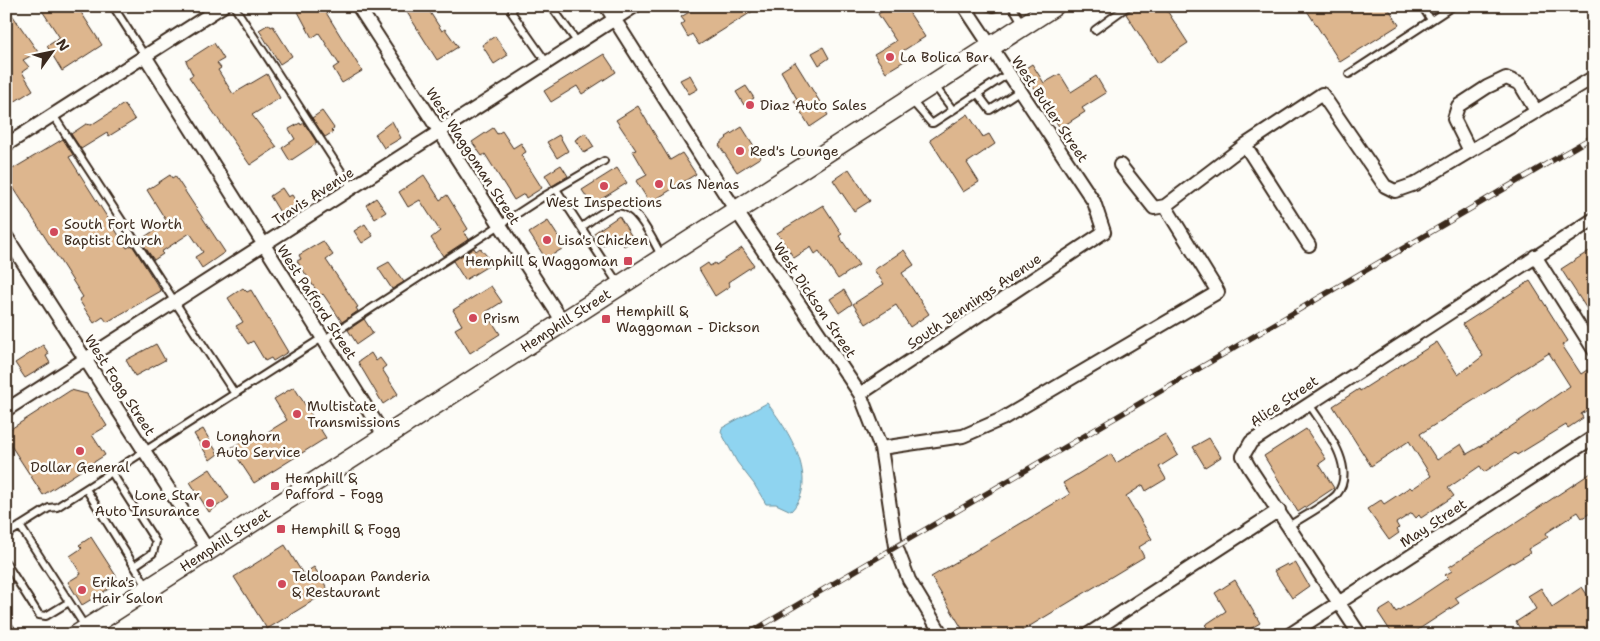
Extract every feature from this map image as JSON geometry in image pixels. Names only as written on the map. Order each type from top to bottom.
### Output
[{"type":"main road","name":"Hemphill Street","points":[[82,632],[1054,6]]},
{"type":"street","points":[[6,145],[223,6]]},
{"type":"street","name":"West Waggoman Street","points":[[358,6],[563,322]]},
{"type":"street","name":"West Dickson Street","points":[[606,6],[737,210],[860,394],[881,448],[896,546],[909,580],[942,635]]},
{"type":"street","name":"Travis Avenue","points":[[6,410],[635,6]]},
{"type":"street","name":"West Butler Street","points":[[964,6],[1094,202],[1104,232]]},
{"type":"street","name":"West Pafford Street","points":[[145,56],[262,246],[385,437]]},
{"type":"street","points":[[1120,165],[1154,208],[1165,206],[1245,145],[1322,94],[1382,181],[1395,191],[1415,184],[1594,77]]},
{"type":"street","points":[[1470,151],[1454,119],[1458,106],[1487,87],[1506,78],[1520,84],[1536,111]]},
{"type":"street","points":[[1245,145],[1309,245]]},
{"type":"street","points":[[881,448],[963,436],[1002,419],[1218,292],[1165,206]]},
{"type":"street","name":"Alice Street","points":[[1279,510],[1244,456],[1251,442],[1594,219]]},
{"type":"street","name":"South Jennings Avenue","points":[[860,394],[1104,232]]},
{"type":"street","name":"West Fogg Street","points":[[6,236],[208,550]]},
{"type":"street","points":[[1535,256],[1594,350]]},
{"type":"street","name":"May Street","points":[[1289,635],[1594,437]]},
{"type":"street","points":[[1087,635],[1279,510],[1360,635]]},
{"type":"street","points":[[6,628],[11,635]]},
{"type":"lane","points":[[113,6],[145,56]]},
{"type":"lane","points":[[234,6],[352,188]]},
{"type":"lane","points":[[513,6],[512,13],[547,63]]},
{"type":"lane","points":[[551,6],[578,43]]},
{"type":"lane","points":[[986,6],[993,8],[1000,6]]},
{"type":"lane","points":[[1012,6],[1024,26]]},
{"type":"lane","points":[[1095,30],[1128,6]]},
{"type":"lane","points":[[1422,6],[1431,20]]},
{"type":"lane","points":[[1349,74],[1454,6]]},
{"type":"lane","points":[[910,99],[931,123],[1008,74]]},
{"type":"lane","points":[[933,84],[953,110]]},
{"type":"lane","points":[[978,94],[990,110],[1020,91]]},
{"type":"lane","points":[[53,115],[235,394]]},
{"type":"lane","points":[[6,535],[50,508],[57,507],[112,473],[556,189],[604,161]]},
{"type":"lane","points":[[556,189],[620,286]]},
{"type":"lane","points":[[582,227],[618,205],[625,207],[639,216],[663,258]]},
{"type":"lane","points":[[1289,526],[1337,494],[1344,476],[1340,451],[1309,403]]},
{"type":"lane","points":[[112,473],[156,542],[153,553],[134,566]]},
{"type":"lane","points":[[86,489],[148,589]]},
{"type":"lane","points":[[20,526],[69,602],[82,632]]},
{"type":"lane","points":[[6,563],[39,615],[46,616],[69,602]]},
{"type":"water","points":[[767,403],[792,441],[802,470],[803,485],[799,499],[791,511],[776,504],[766,504],[737,462],[721,432],[722,428]]},
{"type":"building","points":[[6,6],[38,52],[23,60],[29,67],[22,72],[33,90],[6,107]]},
{"type":"building","points":[[39,6],[77,6],[102,45],[62,71],[47,46],[60,38]]},
{"type":"building","points":[[295,6],[322,6],[362,71],[342,83],[333,68],[339,64],[319,33],[312,38]]},
{"type":"building","points":[[403,6],[426,6],[442,31],[445,29],[458,47],[437,60]]},
{"type":"building","points":[[699,6],[761,6],[699,45],[692,34],[688,37],[681,25],[685,22],[681,17]]},
{"type":"building","points":[[890,6],[905,6],[925,37],[901,52],[906,60],[886,72],[874,54],[896,41],[878,14]]},
{"type":"building","points":[[1138,6],[1164,6],[1188,43],[1158,63],[1126,14]]},
{"type":"building","points":[[1304,6],[1387,6],[1399,25],[1340,62]]},
{"type":"building","points":[[269,24],[271,27],[273,26],[292,56],[280,64],[259,30]]},
{"type":"building","points":[[495,36],[508,55],[494,64],[482,45]]},
{"type":"building","points":[[214,43],[224,59],[217,63],[221,68],[218,70],[233,94],[267,74],[280,98],[252,115],[277,147],[250,165],[189,77],[193,75],[186,61]]},
{"type":"building","points":[[823,47],[829,58],[819,65],[812,53]]},
{"type":"building","points":[[604,54],[616,72],[582,94],[577,86],[551,102],[544,91]]},
{"type":"building","points":[[795,62],[828,115],[810,127],[794,101],[797,99],[781,71]]},
{"type":"building","points":[[1032,64],[1044,83],[1060,74],[1071,92],[1096,76],[1106,93],[1082,108],[1085,112],[1060,128],[1023,70]]},
{"type":"building","points":[[690,75],[698,89],[689,94],[680,80]]},
{"type":"building","points":[[746,86],[754,98],[744,105],[736,92]]},
{"type":"building","points":[[124,104],[135,120],[109,136],[107,133],[81,149],[71,134],[86,124],[91,125]]},
{"type":"building","points":[[638,106],[670,160],[682,153],[696,174],[650,203],[636,181],[647,175],[633,151],[636,150],[616,120]]},
{"type":"building","points":[[322,111],[334,128],[331,130],[333,132],[325,137],[312,118]]},
{"type":"building","points":[[968,114],[983,137],[989,134],[995,144],[967,163],[979,182],[963,192],[930,140]]},
{"type":"building","points":[[392,121],[401,138],[384,148],[375,134]]},
{"type":"building","points":[[300,123],[301,125],[304,123],[317,143],[290,161],[282,148],[295,139],[289,129]]},
{"type":"building","name":"Red's Lounge","points":[[742,127],[761,157],[737,172],[719,145],[726,137]]},
{"type":"building","points":[[493,128],[497,134],[502,131],[513,148],[521,143],[526,152],[521,155],[542,188],[526,198],[524,194],[514,200],[485,154],[482,156],[472,142]]},
{"type":"building","points":[[585,133],[594,147],[584,153],[575,140]]},
{"type":"building","points":[[559,135],[568,151],[557,158],[547,142]]},
{"type":"building","name":"South Fort Worth Baptist Church","points":[[63,139],[73,155],[69,157],[127,248],[132,245],[161,291],[107,322],[103,317],[94,323],[79,300],[83,297],[6,176],[6,173]]},
{"type":"building","points":[[561,165],[568,176],[552,186],[545,175]]},
{"type":"building","name":"West Inspections","points":[[617,168],[627,183],[592,205],[582,190]]},
{"type":"building","points":[[849,169],[870,201],[854,211],[833,180]]},
{"type":"building","points":[[170,175],[172,178],[175,176],[225,252],[202,268],[195,257],[203,252],[190,233],[161,252],[163,254],[154,260],[140,240],[167,222],[147,190]]},
{"type":"building","points":[[424,175],[440,200],[447,195],[468,229],[464,232],[469,239],[443,256],[431,238],[440,231],[420,200],[408,207],[399,192]]},
{"type":"building","points":[[282,188],[288,197],[292,195],[299,206],[281,214],[270,196]]},
{"type":"building","points":[[376,198],[386,212],[375,219],[366,205]]},
{"type":"building","points":[[823,205],[842,234],[839,236],[859,265],[838,279],[819,251],[815,254],[811,247],[794,258],[777,233]]},
{"type":"building","points":[[619,216],[634,240],[624,246],[618,236],[603,246],[594,233]]},
{"type":"building","name":"Lisa's Chicken","points":[[548,221],[565,247],[546,259],[529,233]]},
{"type":"building","points":[[365,224],[373,236],[362,243],[354,231]]},
{"type":"building","points":[[323,241],[333,255],[326,260],[358,307],[356,308],[358,311],[342,322],[323,294],[320,296],[297,261],[301,259],[299,255]]},
{"type":"building","points":[[474,248],[476,251],[480,248],[493,263],[465,280],[453,261]]},
{"type":"building","points":[[742,248],[754,265],[728,282],[730,286],[715,296],[699,269],[708,263],[710,266],[715,263],[716,265]]},
{"type":"building","points":[[1594,248],[1594,320],[1561,269]]},
{"type":"building","points":[[904,250],[914,265],[902,273],[929,314],[910,327],[896,305],[866,324],[853,304],[884,284],[874,270]]},
{"type":"building","points":[[389,262],[404,282],[392,289],[378,268]]},
{"type":"building","points":[[1530,281],[1568,341],[1562,345],[1581,374],[1587,370],[1594,381],[1594,406],[1581,414],[1583,418],[1568,428],[1566,425],[1517,455],[1515,453],[1484,472],[1480,466],[1448,488],[1454,496],[1421,518],[1419,515],[1416,518],[1412,513],[1396,523],[1399,533],[1389,540],[1367,509],[1381,500],[1384,504],[1431,476],[1409,441],[1371,466],[1333,406],[1437,342],[1458,375],[1483,356],[1463,324]],"holes":[[[1549,353],[1570,386],[1493,439],[1467,454],[1461,444],[1437,460],[1420,434]]]},
{"type":"building","name":"Prism","points":[[491,286],[502,302],[486,312],[500,334],[470,353],[455,329],[462,325],[453,310]]},
{"type":"building","points":[[243,288],[247,292],[251,290],[288,352],[273,361],[271,358],[265,361],[253,341],[248,344],[236,326],[243,322],[228,298]]},
{"type":"building","points":[[844,290],[852,304],[839,313],[830,299]]},
{"type":"building","points":[[364,319],[373,333],[357,344],[348,330]]},
{"type":"building","points":[[156,344],[165,360],[135,376],[126,360]]},
{"type":"building","points":[[43,345],[49,354],[46,356],[50,363],[25,378],[15,363]]},
{"type":"building","points":[[371,353],[376,361],[380,358],[386,366],[382,369],[398,394],[383,404],[358,362]]},
{"type":"building","points":[[294,387],[326,438],[254,483],[231,448],[255,433],[258,438],[287,420],[274,399]]},
{"type":"building","points":[[71,390],[87,394],[107,426],[92,435],[105,455],[43,495],[6,438],[6,432]]},
{"type":"building","name":"Longhorn Auto Service","points":[[203,429],[218,454],[210,460],[194,434]]},
{"type":"building","points":[[1306,429],[1326,459],[1319,464],[1334,488],[1298,512],[1264,456]]},
{"type":"building","points":[[1165,434],[1178,455],[1159,467],[1166,479],[1146,491],[1143,485],[1126,496],[1152,539],[1139,547],[1144,557],[1015,635],[966,635],[931,577],[1070,494],[1063,483],[1111,454],[1116,463]]},
{"type":"building","points":[[1209,438],[1221,457],[1205,467],[1193,447]]},
{"type":"building","points":[[210,469],[229,498],[209,512],[190,482]]},
{"type":"building","points":[[1594,471],[1594,511],[1582,518],[1578,512],[1546,533],[1548,537],[1528,549],[1530,553],[1512,562],[1455,598],[1459,603],[1410,635],[1393,635],[1378,612],[1391,604],[1396,612],[1424,594],[1448,578],[1445,575],[1452,571],[1449,567]]},
{"type":"building","points":[[91,537],[120,582],[82,605],[68,582],[81,574],[70,556],[82,548],[79,545]]},
{"type":"building","name":"Teloloapan Panderia & Restaurant","points":[[285,545],[303,574],[314,567],[329,591],[267,629],[234,577]]},
{"type":"building","points":[[1295,562],[1309,586],[1292,598],[1274,571]]},
{"type":"building","points":[[1235,580],[1260,623],[1240,635],[1196,635],[1207,627],[1205,625],[1226,611],[1215,593]]},
{"type":"building","points":[[1582,587],[1594,605],[1594,622],[1575,635],[1524,635],[1516,622],[1536,609],[1528,596],[1541,588],[1552,607]]},
{"type":"railway","points":[[746,635],[1594,136]]},
{"type":"place","name":"La Bolica Bar","points":[[890,57]]},
{"type":"place","name":"Diaz Auto Sales","points":[[750,105]]},
{"type":"place","name":"Red's Lounge","points":[[740,151]]},
{"type":"place","name":"Las Nenas","points":[[659,184]]},
{"type":"place","name":"West Inspections","points":[[604,186]]},
{"type":"place","name":"South Fort Worth Baptist Church","points":[[54,232]]},
{"type":"place","name":"Lisa's Chicken","points":[[547,240]]},
{"type":"place","name":"Hemphill & Waggoman","points":[[628,261]]},
{"type":"place","name":"Prism","points":[[473,318]]},
{"type":"place","name":"Hemphill & Waggoman - Dickson","points":[[606,319]]},
{"type":"place","name":"Multistate Transmissions","points":[[297,414]]},
{"type":"place","name":"Longhorn Auto Service","points":[[206,444]]},
{"type":"place","name":"Dollar General","points":[[80,451]]},
{"type":"place","name":"Hemphill & Pafford - Fogg","points":[[275,486]]},
{"type":"place","name":"Lone Star Auto Insurance","points":[[210,503]]},
{"type":"place","name":"Hemphill & Fogg","points":[[281,529]]},
{"type":"place","name":"Teloloapan Panderia & Restaurant","points":[[282,584]]},
{"type":"place","name":"Erika's Hair Salon","points":[[82,590]]}]
